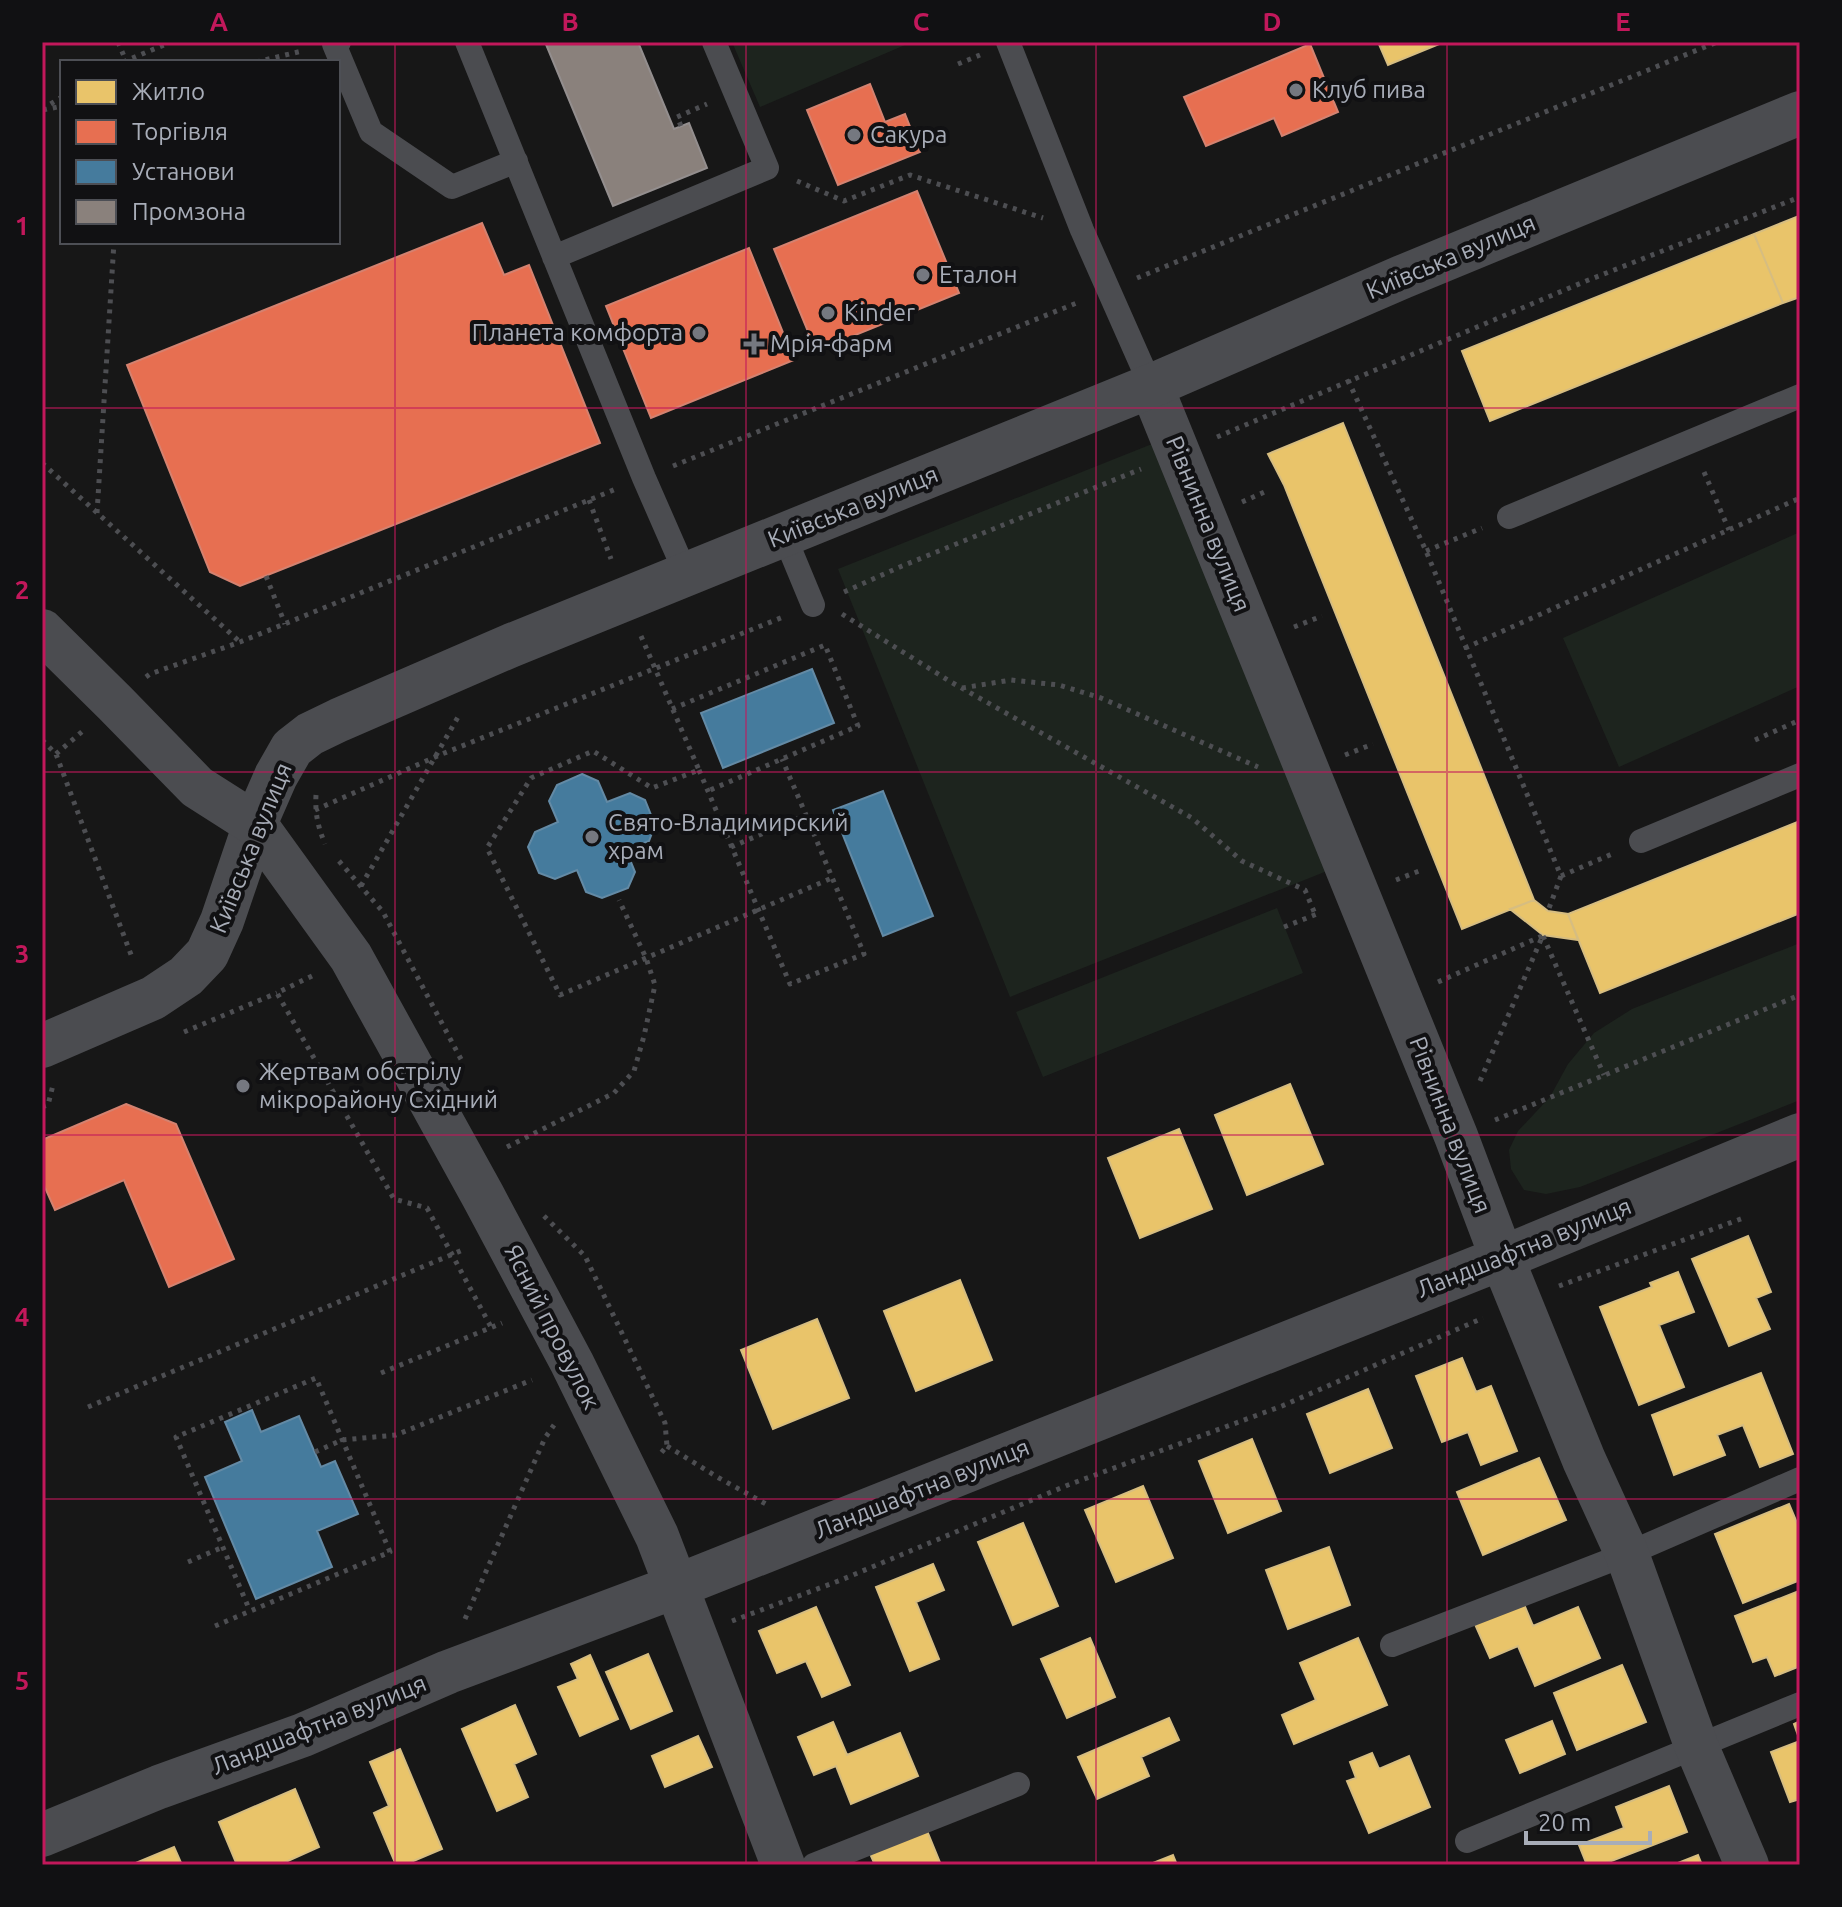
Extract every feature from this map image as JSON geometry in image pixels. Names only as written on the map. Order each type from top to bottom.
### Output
[{"type":"street","name":"Київська вулиця","points":[[47,1066],[186,976],[207,954],[276,776],[292,748],[310,734],[512,645],[1151,386],[1402,277],[1800,113]]},
{"type":"street","name":"Рівнинна вулиця","points":[[1151,386],[1456,1136],[1584,1460],[1627,1554],[1696,1745],[1747,1865]]},
{"type":"street","points":[[42,631],[197,787],[255,824]]},
{"type":"street","name":"Ясний провулок","points":[[255,824],[351,957],[577,1374],[657,1536],[783,1865]]},
{"type":"street","name":"Ландшафтна вулиця","points":[[42,1835],[159,1787],[303,1735],[440,1676],[684,1604],[817,1531],[1502,1258],[1800,1135]]},
{"type":"lane","points":[[467,42],[686,574]]},
{"type":"lane","points":[[554,257],[767,168],[714,42]]},
{"type":"lane","points":[[1008,42],[1082,230],[1151,386]]},
{"type":"lane","points":[[1022,75],[1028,42]]},
{"type":"lane","points":[[337,43],[371,132],[452,187],[516,161]]},
{"type":"lane","points":[[1509,517],[1800,396]]},
{"type":"lane","points":[[784,535],[818,603]]},
{"type":"lane","points":[[1641,841],[1800,775]]},
{"type":"lane","points":[[1392,1645],[1627,1554],[1800,1479]]},
{"type":"lane","points":[[1467,1841],[1800,1704]]},
{"type":"lane","points":[[814,1865],[1018,1784]]},
{"type":"path","points":[[127,60],[171,42]]},
{"type":"path","points":[[115,703],[150,674],[285,624],[1717,42]]},
{"type":"path","points":[[265,60],[337,43]]},
{"type":"path","points":[[42,110],[60,98]]},
{"type":"path","points":[[677,117],[681,126]]},
{"type":"path","points":[[767,168],[844,201],[910,175],[1082,230]]},
{"type":"path","points":[[315,810],[1179,454],[1586,281],[1800,197]]},
{"type":"path","points":[[97,513],[114,244]]},
{"type":"path","points":[[1348,380],[1426,551],[1561,876],[1548,911]]},
{"type":"path","points":[[1690,442],[1729,530]]},
{"type":"path","points":[[42,463],[240,642]]},
{"type":"path","points":[[1465,648],[1800,498]]},
{"type":"path","points":[[589,500],[672,709],[790,984],[864,954],[782,759]]},
{"type":"path","points":[[1426,551],[1509,517]]},
{"type":"path","points":[[266,576],[285,624]]},
{"type":"path","points":[[818,603],[1192,818],[1242,861],[1305,890],[1315,914]]},
{"type":"path","points":[[672,709],[825,645],[858,726],[708,791]]},
{"type":"path","points":[[962,688],[1011,680],[1059,685],[1101,698],[1264,769],[1308,770]]},
{"type":"path","points":[[361,886],[463,709]]},
{"type":"path","points":[[1755,740],[1800,720]]},
{"type":"path","points":[[42,740],[56,754],[133,959],[153,998]]},
{"type":"path","points":[[699,770],[652,788],[593,751],[531,778],[487,848],[560,995],[832,878]]},
{"type":"path","points":[[731,847],[806,815]]},
{"type":"path","points":[[1561,876],[1641,841]]},
{"type":"path","points":[[507,1147],[614,1093],[634,1071],[655,985],[619,900]]},
{"type":"path","points":[[396,935],[277,993],[394,1199],[427,1208],[491,1327]]},
{"type":"path","points":[[1400,999],[1543,935]]},
{"type":"path","points":[[1543,935],[1604,1075]]},
{"type":"path","points":[[1480,1081],[1543,935]]},
{"type":"path","points":[[1490,1122],[1800,995]]},
{"type":"path","points":[[42,1107],[48,1105],[47,1066]]},
{"type":"path","points":[[1520,1301],[1746,1217]]},
{"type":"path","points":[[88,1407],[503,1233]]},
{"type":"path","points":[[381,1373],[542,1306]]},
{"type":"path","points":[[684,1604],[732,1621],[841,1580],[1068,1485],[1282,1406],[1476,1321]]},
{"type":"path","points":[[315,1452],[342,1440],[396,1435],[577,1374]]},
{"type":"path","points":[[440,1676],[545,1438],[577,1374]]},
{"type":"path","points":[[215,1626],[390,1552],[316,1378],[176,1437],[250,1611]]},
{"type":"path","points":[[667,1446],[817,1531]]},
{"type":"path","points":[[188,1562],[223,1547]]},
{"type":"shaded area","points":[[732,42],[912,42],[760,107]]},
{"type":"shaded area","points":[[1162,440],[1332,869],[1010,997],[838,569]]},
{"type":"shaded area","points":[[1800,532],[1800,686],[1619,767],[1563,638]]},
{"type":"shaded area","points":[[1277,908],[1303,973],[1043,1077],[1016,1012]]},
{"type":"shaded area","points":[[1800,943],[1800,1100],[1580,1187],[1546,1194],[1524,1190],[1511,1169],[1509,1150],[1518,1131],[1550,1097],[1568,1064],[1594,1033],[1632,1009]]},
{"type":"building: Житло","points":[[1378,42],[1444,42],[1388,65]]},
{"type":"building: Житло","points":[[1799,216],[1800,297],[1783,303],[1754,234]]},
{"type":"building: Житло","points":[[1754,234],[1783,303],[1490,421],[1462,351]]},
{"type":"building: Житло","points":[[1343,423],[1534,900],[1462,929],[1284,485],[1268,454]]},
{"type":"building: Житло","points":[[1800,821],[1800,913],[1600,993],[1568,914]]},
{"type":"building: Житло","points":[[1534,900],[1548,911],[1568,914],[1578,940],[1543,935],[1510,909]]},
{"type":"building: Житло","points":[[1290,1084],[1323,1164],[1247,1195],[1215,1115]]},
{"type":"building: Житло","points":[[1179,1129],[1212,1209],[1140,1238],[1108,1158]]},
{"type":"building: Житло","points":[[1748,1236],[1771,1292],[1756,1298],[1770,1329],[1729,1346],[1692,1259]]},
{"type":"building: Житло","points":[[1678,1272],[1694,1312],[1659,1325],[1684,1387],[1639,1405],[1600,1307],[1652,1287],[1650,1283]]},
{"type":"building: Житло","points":[[960,1280],[992,1360],[916,1391],[884,1311]]},
{"type":"building: Житло","points":[[817,1319],[849,1398],[773,1429],[741,1350]]},
{"type":"building: Житло","points":[[1462,1358],[1476,1392],[1491,1386],[1517,1451],[1481,1465],[1468,1432],[1442,1442],[1416,1376]]},
{"type":"building: Житло","points":[[1761,1373],[1793,1454],[1760,1467],[1743,1425],[1717,1435],[1725,1455],[1674,1475],[1652,1415]]},
{"type":"building: Житло","points":[[1368,1389],[1392,1448],[1330,1473],[1307,1414]]},
{"type":"building: Житло","points":[[1252,1439],[1281,1511],[1228,1533],[1199,1461]]},
{"type":"building: Житло","points":[[1539,1458],[1566,1520],[1483,1555],[1457,1492]]},
{"type":"building: Житло","points":[[1143,1486],[1173,1558],[1116,1582],[1085,1510]]},
{"type":"building: Житло","points":[[1789,1504],[1800,1530],[1800,1580],[1743,1603],[1715,1534]]},
{"type":"building: Житло","points":[[1023,1523],[1058,1606],[1013,1625],[978,1542]]},
{"type":"building: Житло","points":[[1329,1547],[1350,1605],[1288,1629],[1266,1570]]},
{"type":"building: Житло","points":[[933,1564],[944,1590],[916,1602],[939,1659],[910,1671],[876,1587]]},
{"type":"building: Житло","points":[[1799,1591],[1800,1666],[1775,1676],[1767,1657],[1753,1662],[1735,1616]]},
{"type":"building: Житло","points":[[1523,1602],[1533,1626],[1578,1607],[1600,1658],[1535,1686],[1518,1646],[1490,1658],[1474,1622]]},
{"type":"building: Житло","points":[[816,1607],[850,1685],[822,1697],[806,1661],[777,1673],[759,1631]]},
{"type":"building: Житло","points":[[1090,1638],[1115,1697],[1067,1718],[1041,1659]]},
{"type":"building: Житло","points":[[1358,1638],[1387,1705],[1294,1744],[1282,1715],[1316,1700],[1300,1663]]},
{"type":"building: Житло","points":[[648,1654],[672,1711],[631,1729],[606,1672]]},
{"type":"building: Житло","points":[[590,1655],[618,1719],[580,1736],[558,1687],[578,1679],[571,1664]]},
{"type":"building: Житло","points":[[1622,1665],[1646,1722],[1577,1750],[1554,1693]]},
{"type":"building: Житло","points":[[515,1705],[536,1754],[514,1764],[528,1797],[497,1811],[462,1729]]},
{"type":"building: Житло","points":[[1169,1718],[1179,1740],[1141,1757],[1149,1776],[1097,1799],[1078,1757]]},
{"type":"building: Житло","points":[[1552,1721],[1565,1754],[1520,1773],[1506,1740]]},
{"type":"building: Житло","points":[[1800,1721],[1800,1741],[1794,1724]]},
{"type":"building: Житло","points":[[833,1722],[847,1755],[900,1733],[918,1776],[851,1804],[836,1766],[814,1775],[798,1737]]},
{"type":"building: Житло","points":[[698,1736],[712,1767],[665,1787],[652,1756]]},
{"type":"building: Житло","points":[[1800,1741],[1800,1799],[1790,1802],[1771,1752]]},
{"type":"building: Житло","points":[[400,1749],[442,1849],[404,1865],[396,1865],[374,1813],[389,1806],[370,1762]]},
{"type":"building: Житло","points":[[1372,1753],[1379,1769],[1409,1756],[1430,1807],[1369,1833],[1347,1781],[1356,1778],[1350,1762]]},
{"type":"building: Житло","points":[[1669,1786],[1687,1832],[1601,1865],[1587,1865],[1579,1845],[1624,1828],[1616,1807]]},
{"type":"building: Житло","points":[[295,1789],[319,1847],[279,1865],[237,1865],[219,1822]]},
{"type":"building: Житло","points":[[925,1826],[941,1865],[875,1865],[868,1849]]},
{"type":"building: Житло","points":[[174,1847],[182,1865],[131,1865]]},
{"type":"building: Житло","points":[[1173,1855],[1177,1865],[1148,1865]]},
{"type":"building: Житло","points":[[1698,1855],[1702,1865],[1673,1865]]},
{"type":"building: Торгівля","points":[[1310,44],[1338,112],[1282,136],[1274,118],[1206,146],[1184,97]]},
{"type":"building: Торгівля","points":[[870,84],[885,122],[905,114],[920,152],[838,185],[807,110]]},
{"type":"building: Торгівля","points":[[917,191],[959,293],[816,351],[774,249]]},
{"type":"building: Торгівля","points":[[482,223],[504,275],[529,265],[600,443],[240,586],[210,572],[127,365]]},
{"type":"building: Торгівля","points":[[749,248],[794,360],[651,418],[606,306]]},
{"type":"building: Торгівля","points":[[126,1104],[176,1124],[234,1259],[169,1287],[124,1180],[55,1210],[42,1181],[42,1140]]},
{"type":"building: Установи","points":[[812,669],[834,723],[723,768],[701,713]]},
{"type":"building: Установи","name":"Свято-Владимирский храм","points":[[582,774],[598,781],[607,802],[630,793],[645,800],[655,825],[649,841],[626,850],[635,872],[628,888],[602,898],[586,892],[577,870],[555,879],[539,873],[528,847],[535,832],[558,822],[549,801],[557,785]]},
{"type":"building: Установи","points":[[883,791],[933,916],[883,936],[833,810]]},
{"type":"building: Установи","points":[[252,1410],[261,1432],[299,1416],[321,1467],[335,1461],[358,1514],[317,1531],[332,1567],[256,1599],[205,1477],[242,1461],[225,1422]]},
{"type":"building: Промзона","points":[[545,42],[638,42],[674,129],[689,123],[707,168],[613,206]]},
{"type":"place","name":"Клуб пива","points":[[1296,90]]},
{"type":"place","name":"Сакура","points":[[854,135]]},
{"type":"place","name":"Еталон","points":[[923,275]]},
{"type":"place","name":"Kinder","points":[[828,313]]},
{"type":"place","name":"Планета комфорта","points":[[699,333]]},
{"type":"place","name":"Мрія-фарм","points":[[754,344]]},
{"type":"place","name":"Свято-Владимирский храм","points":[[592,837]]},
{"type":"place","name":"Жертвам обстрілу мікрорайону Східний","points":[[243,1086]]}]
